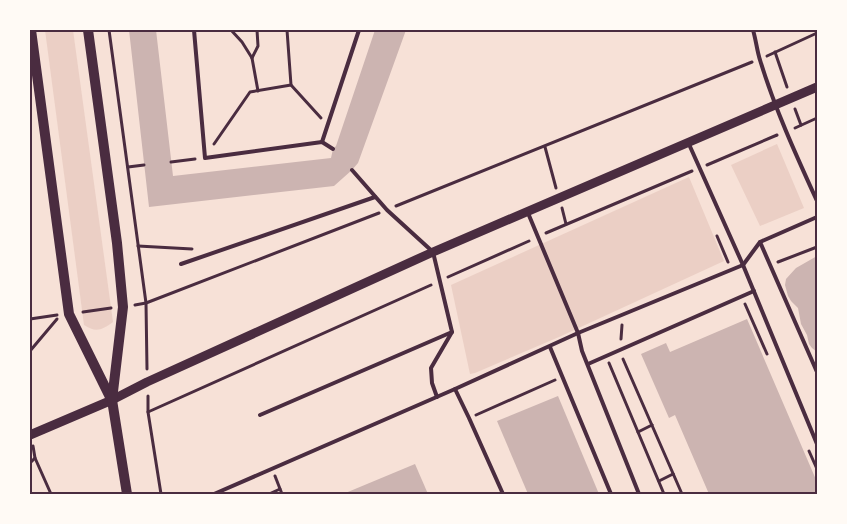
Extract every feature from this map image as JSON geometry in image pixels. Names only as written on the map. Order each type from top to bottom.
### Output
[{"type":"main road","points":[[88,30],[117,243],[123,306],[112,400],[127,494]]},
{"type":"main road","points":[[31,32],[69,314],[112,400]]},
{"type":"street","points":[[30,435],[112,400],[147,382],[433,252],[817,87]]},
{"type":"lane","points":[[194,30],[205,158],[322,142],[333,149]]},
{"type":"lane","points":[[322,142],[359,30]]},
{"type":"lane","points":[[754,30],[760,59],[776,104],[817,201]]},
{"type":"lane","points":[[688,142],[743,265],[817,444]]},
{"type":"lane","points":[[352,170],[375,197],[433,252],[452,332],[431,368],[432,383],[437,397]]},
{"type":"lane","points":[[180,264],[375,197]]},
{"type":"lane","points":[[527,211],[578,334],[579,343],[639,494]]},
{"type":"lane","points":[[214,494],[578,334],[743,265],[760,242],[817,217]]},
{"type":"lane","points":[[760,242],[817,372]]},
{"type":"lane","points":[[588,364],[754,291]]},
{"type":"lane","points":[[260,415],[452,332]]},
{"type":"lane","points":[[550,347],[611,494]]},
{"type":"lane","points":[[455,389],[470,418],[503,494]]},
{"type":"path","points":[[109,30],[146,303],[148,412],[161,494]]},
{"type":"path","points":[[231,30],[242,42],[252,58],[258,91]]},
{"type":"path","points":[[252,58],[258,46],[257,30]]},
{"type":"path","points":[[287,30],[291,85],[327,125]]},
{"type":"path","points":[[69,314],[146,303],[388,210],[760,59],[817,33]]},
{"type":"path","points":[[171,162],[205,158],[250,92],[291,85]]},
{"type":"path","points":[[128,167],[144,165]]},
{"type":"path","points":[[148,412],[566,224]]},
{"type":"path","points":[[138,246],[218,251]]},
{"type":"path","points":[[770,266],[817,247]]},
{"type":"path","points":[[736,308],[745,304],[769,359]]},
{"type":"path","points":[[30,319],[60,315],[30,351]]},
{"type":"path","points":[[618,317],[622,326],[619,350],[682,494]]},
{"type":"path","points":[[622,355],[608,361],[664,494]]},
{"type":"path","points":[[470,418],[563,377]]},
{"type":"path","points":[[638,432],[652,425]]},
{"type":"path","points":[[809,450],[817,469]]},
{"type":"path","points":[[30,463],[35,458],[51,494]]},
{"type":"path","points":[[272,469],[282,494]]},
{"type":"path","points":[[659,481],[674,474]]},
{"type":"path","points":[[269,494],[280,489]]},
{"type":"shaded area","points":[[45,30],[73,30],[113,322],[106,327],[96,330],[84,325]]},
{"type":"shaded area","points":[[777,144],[804,208],[760,226],[731,165]]},
{"type":"shaded area","points":[[689,177],[724,261],[559,337],[470,374],[451,285]]},
{"type":"building","points":[[129,30],[156,30],[173,176],[331,158],[375,30],[406,30],[358,163],[334,186],[149,207]]},
{"type":"building","points":[[817,256],[817,352],[809,344],[801,324],[798,308],[788,296],[785,285],[786,279],[796,268]]},
{"type":"building","points":[[747,319],[817,482],[817,494],[709,494],[675,415],[669,418],[641,354],[666,343],[670,352]]},
{"type":"building","points":[[558,396],[599,494],[528,494],[497,421]]},
{"type":"building","points":[[415,464],[428,494],[343,494]]}]
